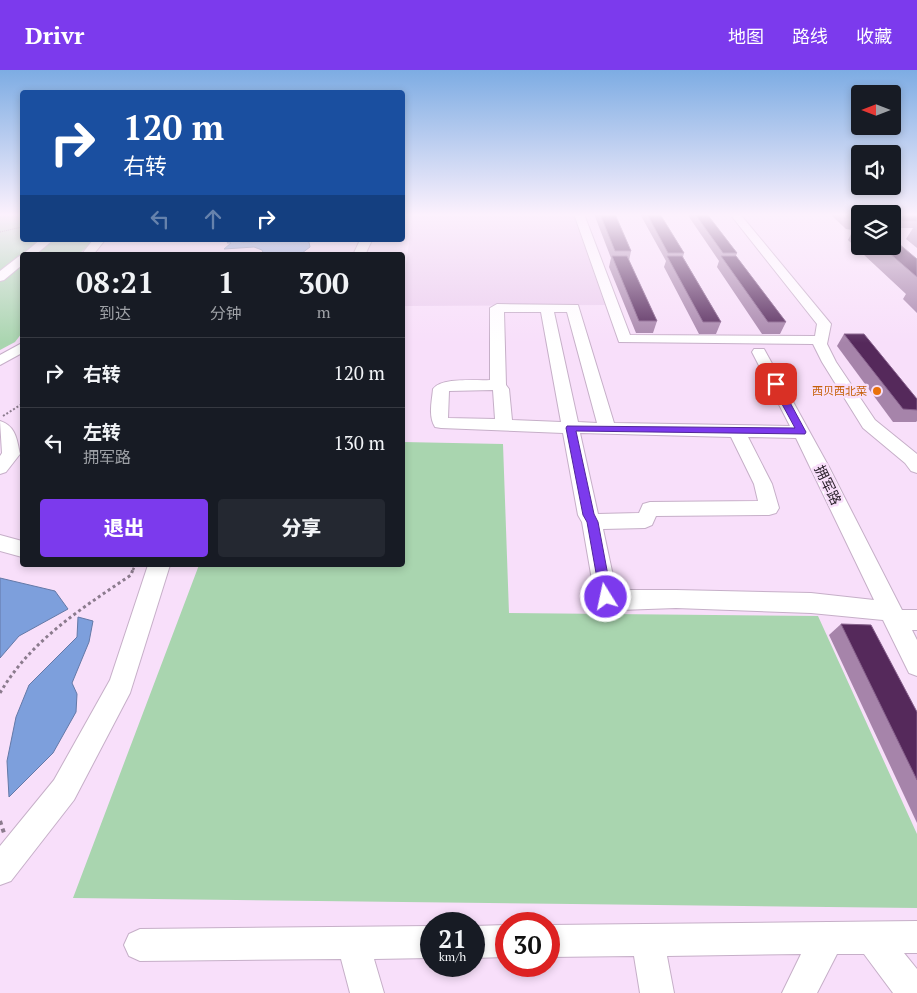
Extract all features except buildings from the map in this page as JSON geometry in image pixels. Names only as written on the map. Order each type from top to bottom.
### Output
[{"type":"street","points":[[595,257],[624,339],[821,340]]},
{"type":"street","points":[[770,257],[824,324],[820,344],[829,362],[869,424],[911,459],[917,467]]},
{"type":"street","points":[[0,277],[20,262]]},
{"type":"street","points":[[504,425],[501,389],[498,385],[497,308],[573,308],[607,428]]},
{"type":"street","points":[[546,308],[588,515],[592,522],[606,597],[620,601],[676,599],[811,602],[917,620]]},
{"type":"street","points":[[0,361],[20,348]]},
{"type":"street","name":"拥军路","points":[[759,352],[917,665]]},
{"type":"street","points":[[498,385],[445,386],[442,389],[439,417],[441,423],[571,428],[801,432]]},
{"type":"street","points":[[0,428],[7,434],[11,454],[0,468]]},
{"type":"street","points":[[592,522],[645,520],[650,509],[769,508],[763,484],[737,432]]},
{"type":"street","points":[[0,543],[20,548]]},
{"type":"street","points":[[0,870],[64,790],[121,685],[158,567]]},
{"type":"street","points":[[799,993],[828,938]]},
{"type":"street","points":[[872,938],[914,993]]},
{"type":"street","points":[[560,941],[917,938]]},
{"type":"street","points":[[648,940],[658,993]]},
{"type":"street","points":[[140,944],[420,942]]},
{"type":"street","points":[[353,943],[367,993]]},
{"type":"path","points":[[0,418],[20,405]]},
{"type":"path","points":[[0,692],[29,653],[66,620],[131,575],[134,567]]},
{"type":"shaded area","points":[[407,257],[588,257],[605,305],[405,306]]},
{"type":"green space","points":[[0,257],[20,257],[20,336],[15,342],[0,350]]},
{"type":"green space","points":[[405,442],[503,444],[509,613],[818,616],[917,834],[917,908],[73,898],[198,567],[405,567]]},
{"type":"water","points":[[0,578],[55,591],[68,609],[19,636],[0,658]]},
{"type":"water","points":[[78,617],[93,621],[89,642],[72,683],[77,694],[76,712],[53,753],[9,797],[7,761],[16,717],[29,685],[77,637]]},
{"type":"place","name":"西贝西北菜","points":[[877,391]]},
{"type":"route","points":[[606,597],[592,522],[588,515],[571,428],[801,432],[776,384]]}]
